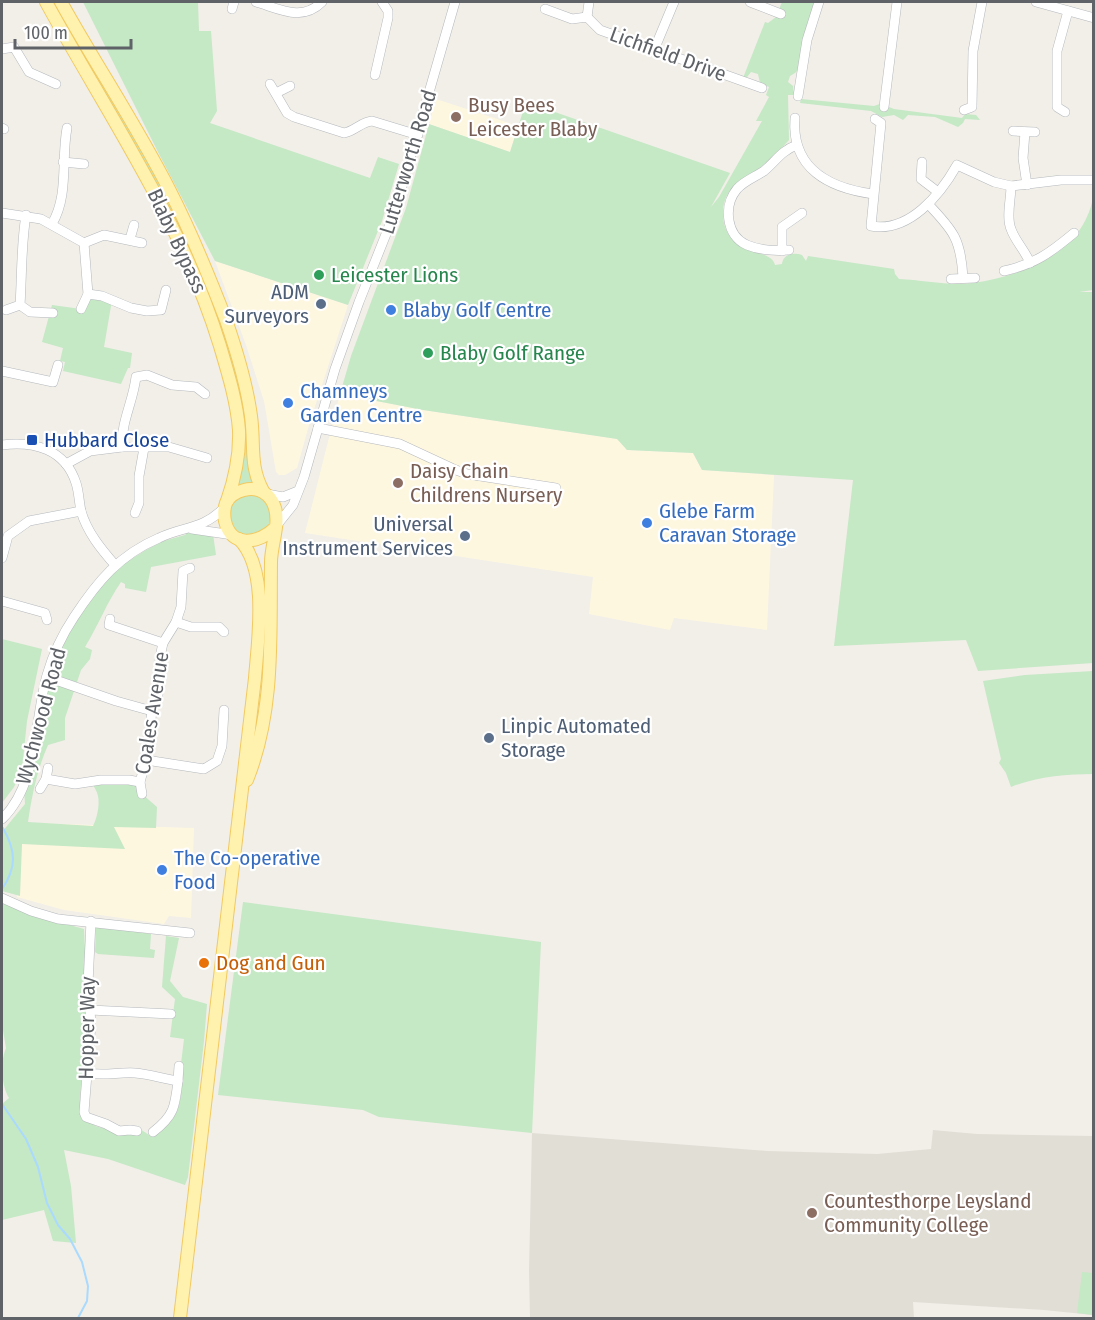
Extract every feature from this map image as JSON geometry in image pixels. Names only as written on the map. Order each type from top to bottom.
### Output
[{"type":"main road","name":"Blaby Bypass","points":[[46,2],[157,195],[187,258],[210,315],[234,401],[239,430],[237,466],[226,505]]},
{"type":"main road","name":"Blaby Bypass","points":[[61,2],[158,169],[206,269],[227,323],[248,400],[254,472],[265,493]]},
{"type":"main road","points":[[180,1318],[255,678],[258,588],[254,562],[247,547],[226,526],[226,505],[232,495],[243,490],[256,489],[265,493],[274,505],[276,527],[271,563],[269,691],[252,769],[242,792]]},
{"type":"main road","points":[[236,537],[252,541],[259,540],[276,527]]},
{"type":"street","points":[[256,2],[299,14],[312,11],[322,2]]},
{"type":"street","name":"Lutterworth Road","points":[[276,527],[293,505],[335,369],[394,214],[455,2]]},
{"type":"street","points":[[586,17],[590,2]]},
{"type":"street","points":[[654,50],[674,2]]},
{"type":"street","points":[[750,2],[776,12],[766,21]]},
{"type":"street","points":[[798,96],[796,81],[819,2]]},
{"type":"street","points":[[884,107],[897,2]]},
{"type":"street","points":[[971,109],[973,51],[982,2]]},
{"type":"street","points":[[1036,2],[1094,18]]},
{"type":"street","points":[[375,75],[388,18],[385,3]]},
{"type":"street","name":"Lichfield Drive","points":[[552,9],[572,19],[586,17],[600,30],[654,50],[752,80],[762,88]]},
{"type":"street","points":[[1058,110],[1057,51],[1068,11]]},
{"type":"street","points":[[2,49],[25,42]]},
{"type":"street","points":[[14,47],[29,72],[56,84]]},
{"type":"street","points":[[270,84],[287,113],[339,132],[348,132],[366,121],[372,121],[418,135]]},
{"type":"street","points":[[276,93],[290,86]]},
{"type":"street","points":[[795,118],[794,132],[797,145],[807,164],[819,177],[843,188],[873,194]]},
{"type":"street","points":[[875,119],[881,123],[871,226],[899,223],[928,204],[957,165],[994,182],[1011,186],[1061,180],[1094,180]]},
{"type":"street","points":[[52,224],[62,201],[63,148],[67,128]]},
{"type":"street","points":[[1013,131],[1035,132]]},
{"type":"street","points":[[1025,132],[1023,158],[1027,185]]},
{"type":"street","points":[[783,251],[758,249],[741,242],[730,226],[728,211],[732,196],[742,184],[764,170],[789,148],[797,145]]},
{"type":"street","points":[[63,162],[84,164]]},
{"type":"street","points":[[922,162],[921,178],[938,192]]},
{"type":"street","points":[[1011,186],[1009,223],[1030,263]]},
{"type":"street","points":[[928,204],[958,241],[962,255],[963,278]]},
{"type":"street","points":[[2,213],[26,215],[52,224],[84,243]]},
{"type":"street","points":[[779,263],[783,251],[782,227],[802,213]]},
{"type":"street","points":[[20,304],[22,246],[26,215]]},
{"type":"street","points":[[130,239],[134,225]]},
{"type":"street","points":[[1004,271],[1049,254],[1074,233]]},
{"type":"street","points":[[84,243],[104,235],[142,243]]},
{"type":"street","points":[[81,309],[88,294],[84,243]]},
{"type":"street","points":[[951,279],[975,278]]},
{"type":"street","points":[[161,310],[166,290]]},
{"type":"street","points":[[88,294],[102,296],[130,308],[147,311],[161,310],[172,314]]},
{"type":"street","points":[[6,310],[20,304]]},
{"type":"street","points":[[20,304],[30,312],[52,313]]},
{"type":"street","points":[[51,393],[58,365]]},
{"type":"street","points":[[2,371],[53,382]]},
{"type":"street","points":[[122,447],[121,431],[134,389],[131,376],[147,375],[172,385],[197,382],[205,394]]},
{"type":"street","points":[[318,428],[400,444],[467,474],[556,488]]},
{"type":"street","points":[[2,446],[27,444],[44,448],[66,464],[77,486],[81,511],[98,546],[115,565]]},
{"type":"street","points":[[66,464],[90,451],[122,447],[169,447],[207,458]]},
{"type":"street","points":[[135,513],[139,503],[139,476],[144,448]]},
{"type":"street","points":[[265,493],[283,497],[298,491]]},
{"type":"street","name":"Wychwood Road","points":[[2,819],[11,810],[27,781],[46,677],[59,642],[101,578],[129,554],[160,537],[206,522],[226,505]]},
{"type":"street","points":[[2,558],[5,534],[29,521],[81,511]]},
{"type":"street","name":"Wychwood Road","points":[[190,529],[236,537]]},
{"type":"street","name":"Coales Avenue","points":[[142,794],[140,782],[146,760],[152,711],[158,696],[163,643],[176,622],[181,607],[183,570]]},
{"type":"street","points":[[2,601],[47,614]]},
{"type":"street","points":[[176,622],[191,627],[219,627],[224,633]]},
{"type":"street","points":[[108,624],[163,643]]},
{"type":"street","points":[[46,677],[152,711]]},
{"type":"street","points":[[146,760],[204,769],[217,760],[222,746],[218,721],[224,710]]},
{"type":"street","points":[[40,789],[46,779],[48,768]]},
{"type":"street","points":[[46,779],[75,784],[101,780],[140,782]]},
{"type":"street","points":[[2,898],[31,911],[52,917],[122,927],[190,933]]},
{"type":"street","name":"Hopper Way","points":[[91,921],[88,984],[91,1024],[84,1112],[87,1117],[119,1131],[137,1131]]},
{"type":"street","points":[[90,1010],[171,1014]]},
{"type":"street","points":[[153,1132],[167,1122],[173,1113],[179,1066]]},
{"type":"street","points":[[87,1073],[108,1076],[143,1074],[178,1081]]},
{"type":"shaded area","points":[[436,99],[518,126],[510,152],[429,124]]},
{"type":"shaded area","points":[[215,261],[348,305],[297,468],[285,475],[279,475],[276,472],[264,401]]},
{"type":"shaded area","points":[[340,394],[423,410],[618,439],[627,450],[693,453],[702,470],[774,475],[767,630],[674,618],[670,630],[589,614],[593,577],[305,533]]},
{"type":"shaded area","points":[[28,823],[194,828],[191,918],[169,916],[164,924],[64,910],[17,897],[18,847]]},
{"type":"shaded area","name":"Countesthorpe Leysland Community College","points":[[933,1130],[977,1134],[1093,1136],[1093,1315],[913,1302],[914,1318],[530,1318],[532,1133],[767,1151],[877,1154],[931,1149]]},
{"type":"green space","points":[[51,2],[56,2],[130,128],[197,259],[231,350],[240,383],[247,417],[253,484],[236,486],[242,465],[215,313],[195,262],[138,150]]},
{"type":"green space","name":"Leicester Lions","points":[[83,2],[198,2],[199,31],[211,31],[217,111],[210,123],[370,178],[378,157],[399,164],[382,221],[348,305],[215,261]]},
{"type":"green space","name":"Blaby Golf Centre","points":[[782,2],[816,2],[799,69],[790,76],[788,82],[793,86],[794,95],[788,95],[789,140],[766,163],[736,184],[724,204],[725,228],[731,238],[739,244],[772,259],[775,265],[782,264],[787,256],[796,254],[802,255],[806,261],[808,256],[894,269],[899,279],[973,283],[1012,274],[1030,267],[1064,247],[1077,234],[1087,217],[1093,198],[1093,290],[1079,292],[1094,292],[1093,663],[978,671],[966,640],[834,646],[853,480],[702,470],[693,453],[627,450],[617,439],[423,410],[340,394],[351,356],[406,208],[429,124],[510,152],[526,102],[730,173],[711,207],[762,121],[756,121],[769,97],[766,95],[769,87],[760,83],[758,74],[751,72],[743,78],[765,22],[768,23],[776,17]]},
{"type":"green space","points":[[801,99],[874,106],[883,104],[894,109],[962,118],[965,114],[976,115],[980,120],[965,119],[958,127],[935,117],[908,115],[903,120],[894,115],[882,117],[871,111],[800,103]]},
{"type":"green space","points":[[88,294],[112,300],[104,347],[132,353],[130,368],[121,384],[63,371],[65,362],[60,361],[63,348],[42,342],[52,305],[81,309]]},
{"type":"green space","points":[[250,494],[265,500],[271,515],[265,530],[250,536],[235,530],[229,515],[235,500]]},
{"type":"green space","points":[[190,529],[213,534],[216,555],[151,567],[146,592],[125,588],[125,584],[121,582],[111,598],[85,647],[92,650],[90,659],[81,670],[65,718],[65,740],[48,745],[44,754],[35,783],[28,822],[93,826],[99,803],[92,781],[140,782],[142,794],[157,807],[156,828],[114,827],[125,849],[22,844],[20,896],[2,891],[2,832],[25,804],[24,789],[53,657],[101,578],[160,542],[185,535]]},
{"type":"green space","points":[[2,639],[42,649],[27,721],[22,769],[14,787],[2,803]]},
{"type":"green space","points":[[1093,671],[1093,774],[1051,777],[1011,787],[999,763],[1001,759],[983,681],[1025,675]]},
{"type":"green space","points":[[2,902],[27,913],[84,929],[89,1027],[85,1059],[83,1059],[80,1098],[95,1126],[106,1129],[140,1129],[152,1137],[170,1123],[178,1107],[184,1065],[181,1064],[184,1039],[170,1037],[175,999],[162,987],[166,936],[179,938],[170,981],[183,997],[207,1004],[188,1177],[185,1185],[108,1159],[64,1150],[71,1186],[76,1243],[53,1241],[44,1210],[2,1220],[2,1104],[9,1098],[2,1073],[6,1048],[2,1024]]},
{"type":"green space","points":[[243,902],[541,942],[532,1133],[379,1117],[363,1110],[218,1095]]},
{"type":"green space","points":[[96,926],[151,934],[150,949],[155,950],[154,958],[98,954],[95,952]]},
{"type":"green space","points":[[1082,1272],[1093,1273],[1093,1315],[1077,1313]]},
{"type":"waterway","points":[[2,889],[10,873],[13,859],[3,828]]},
{"type":"waterway","points":[[2,1104],[26,1139],[38,1167],[47,1203],[82,1262],[88,1286],[87,1301],[78,1318]]},
{"type":"place","name":"Busy Bees Leicester Blaby","points":[[456,117]]},
{"type":"place","name":"Leicester Lions","points":[[319,275]]},
{"type":"place","name":"ADM Surveyors","points":[[321,304]]},
{"type":"place","name":"Blaby Golf Centre","points":[[391,310]]},
{"type":"place","name":"Blaby Golf Range","points":[[428,353]]},
{"type":"place","name":"Chamneys Garden Centre","points":[[288,403]]},
{"type":"place","name":"Hubbard Close","points":[[32,440]]},
{"type":"place","name":"Daisy Chain Childrens Nursery","points":[[398,483]]},
{"type":"place","name":"Glebe Farm Caravan Storage","points":[[647,523]]},
{"type":"place","name":"Universal Instrument Services","points":[[465,536]]},
{"type":"place","name":"Linpic Automated Storage","points":[[489,738]]},
{"type":"place","name":"The Co-operative Food","points":[[162,870]]},
{"type":"place","name":"Dog and Gun","points":[[204,963]]},
{"type":"place","name":"Countesthorpe Leysland Community College","points":[[812,1213]]}]
